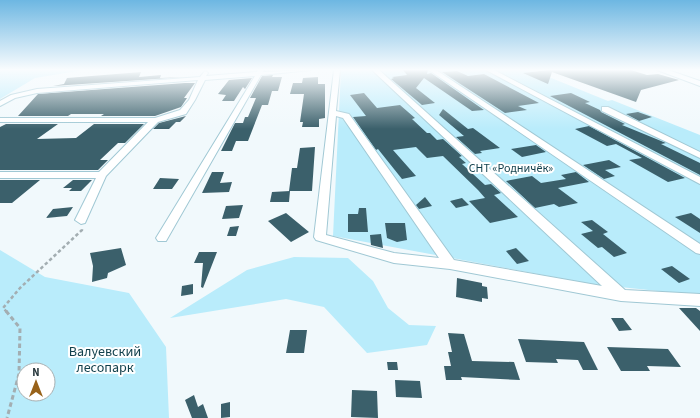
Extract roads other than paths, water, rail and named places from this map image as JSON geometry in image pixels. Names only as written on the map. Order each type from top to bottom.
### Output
[{"type":"street","points":[[0,104],[13,96],[37,90],[57,90]]},
{"type":"street","points":[[0,120],[155,120],[183,112],[197,90]]},
{"type":"street","points":[[162,238],[249,90]]},
{"type":"street","points":[[336,90],[320,237],[394,258],[450,264],[621,295],[700,300]]},
{"type":"street","points":[[396,90],[621,295]]},
{"type":"street","points":[[461,90],[700,250]]},
{"type":"street","points":[[525,90],[700,181]]},
{"type":"street","points":[[605,109],[700,155]]},
{"type":"street","points":[[334,114],[346,116],[450,264]]},
{"type":"street","points":[[81,220],[102,175],[155,120]]},
{"type":"street","points":[[0,175],[102,175]]},
{"type":"park label","name":"СНТ «Родничёк»","points":[[511,168]]},
{"type":"park label","name":"Валуевский лесопарк","points":[[105,360]]}]
